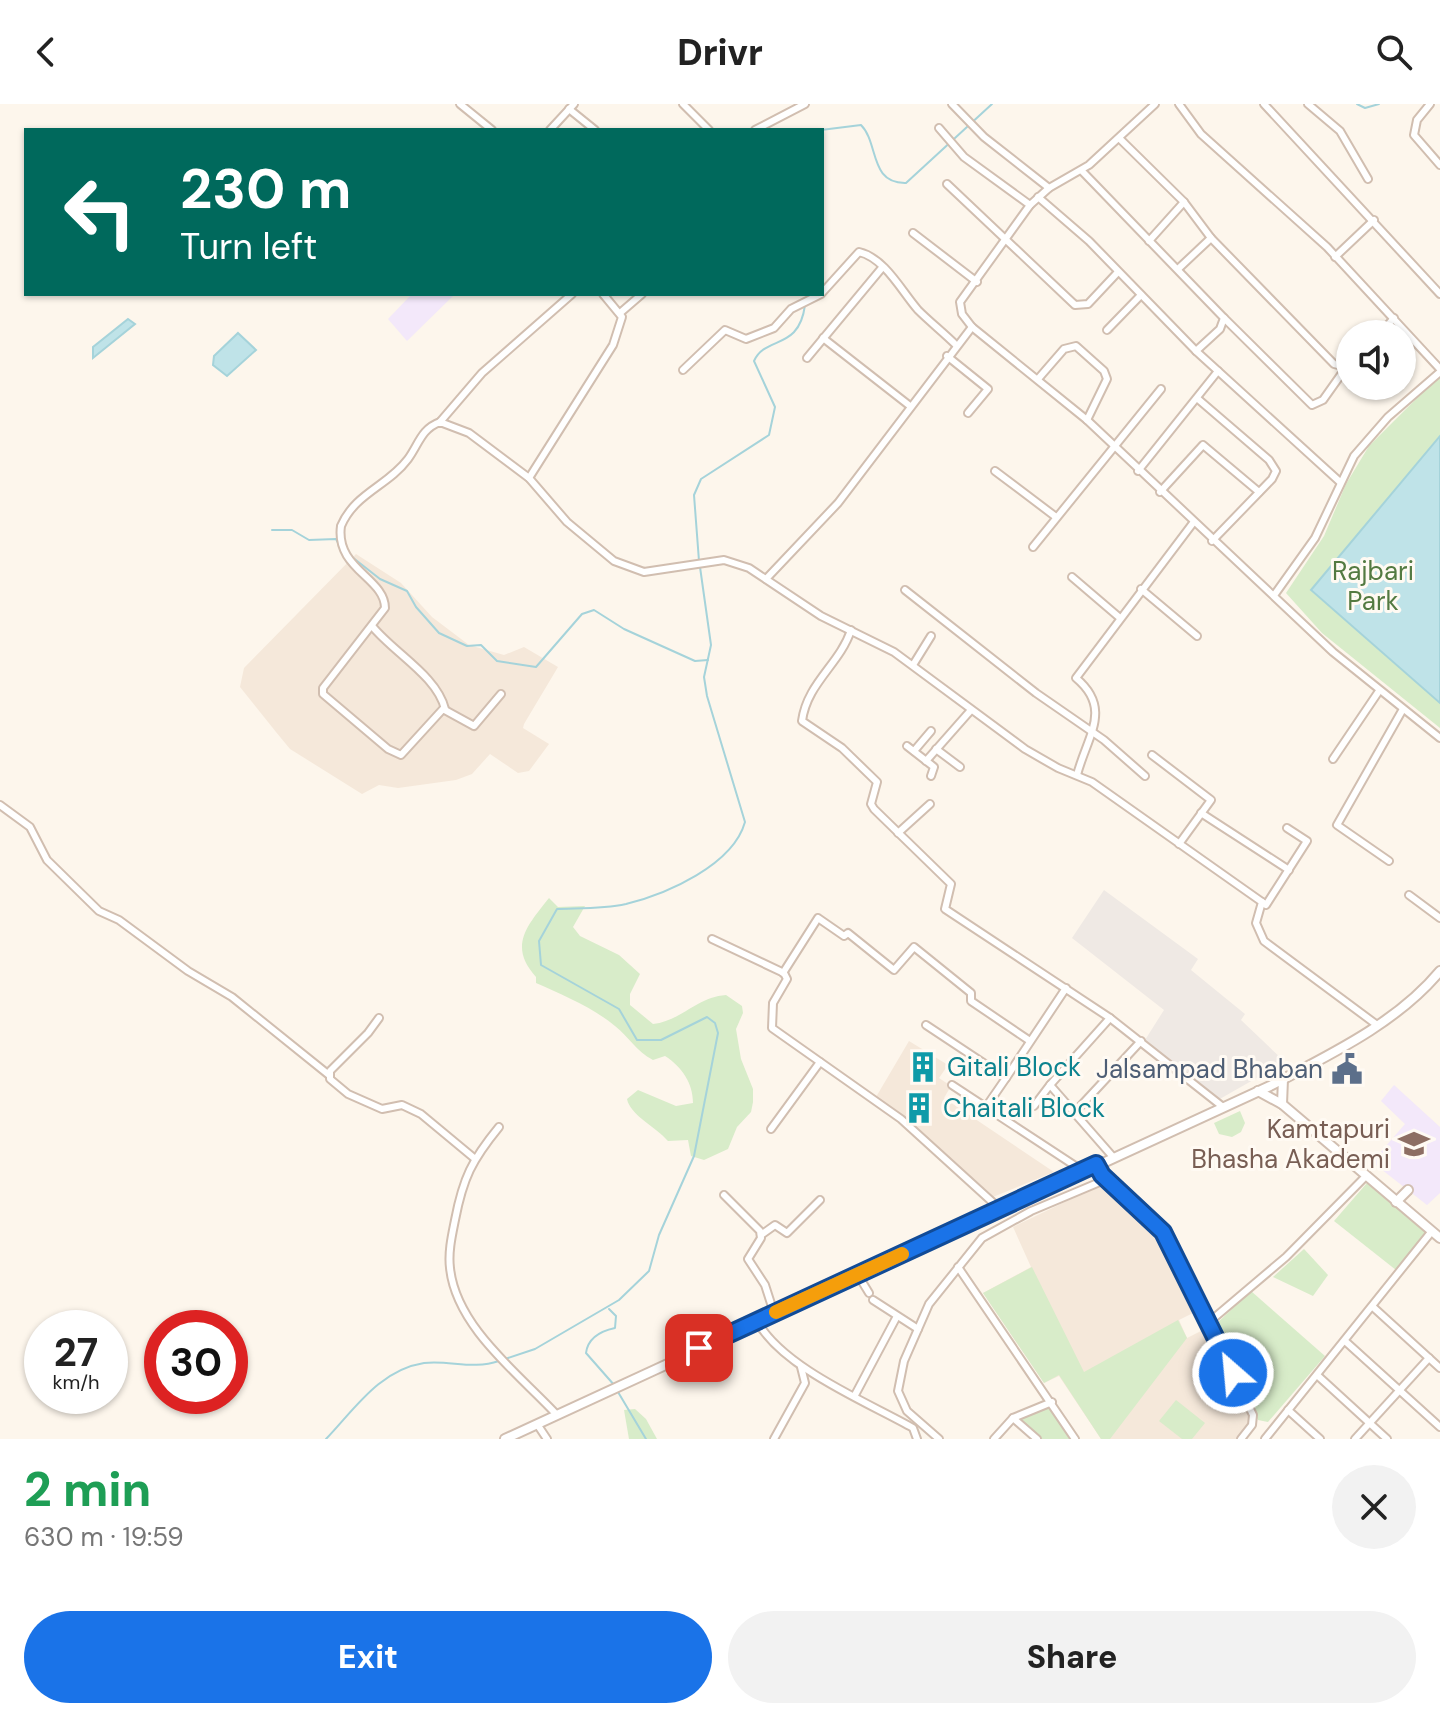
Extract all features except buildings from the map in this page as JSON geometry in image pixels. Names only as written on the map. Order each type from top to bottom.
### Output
[{"type":"street","points":[[460,104],[490,128]]},
{"type":"street","points":[[683,104],[707,128]]},
{"type":"street","points":[[759,128],[805,104]]},
{"type":"street","points":[[952,104],[969,123],[1049,188]]},
{"type":"street","points":[[1155,104],[1082,171],[1049,188],[1030,205],[959,305],[972,327],[1087,420],[1212,541],[1275,594],[1379,691],[1440,738]]},
{"type":"street","points":[[1179,104],[1201,134],[1335,257],[1440,370],[1372,433],[1340,482],[1315,538],[1275,594]]},
{"type":"street","points":[[1308,104],[1340,131],[1368,179]]},
{"type":"street","points":[[1430,104],[1417,120],[1414,135],[1440,165]]},
{"type":"street","points":[[1268,105],[1440,294]]},
{"type":"street","points":[[552,128],[572,106],[593,128]]},
{"type":"street","points":[[939,128],[948,142],[1030,205]]},
{"type":"street","points":[[1120,139],[1184,202],[1211,238],[1336,365]]},
{"type":"street","points":[[1082,171],[1312,405],[1323,400],[1336,383]]},
{"type":"street","points":[[947,184],[1079,307],[1088,304],[1118,272]]},
{"type":"street","points":[[1038,197],[1196,351],[1340,482]]},
{"type":"street","points":[[1149,241],[1184,202]]},
{"type":"street","points":[[1335,257],[1374,220]]},
{"type":"street","points":[[913,233],[977,282]]},
{"type":"street","points":[[1178,269],[1211,238]]},
{"type":"street","points":[[824,289],[857,253],[868,255],[956,345]]},
{"type":"street","points":[[807,358],[881,269]]},
{"type":"street","points":[[1107,330],[1141,295]]},
{"type":"street","points":[[445,709],[401,755],[388,749],[326,697],[323,688],[385,608],[384,598],[350,564],[341,526],[354,503],[402,466],[422,434],[440,422],[504,352],[570,296]]},
{"type":"street","points":[[529,478],[613,345],[621,322],[620,313],[605,296]]},
{"type":"street","points":[[620,313],[640,296]]},
{"type":"street","points":[[683,370],[725,330],[742,339],[753,339],[774,328],[799,304],[818,296]]},
{"type":"street","points":[[1196,351],[1220,329],[1224,318]]},
{"type":"street","points":[[766,579],[829,514],[972,327]]},
{"type":"street","points":[[823,338],[910,406]]},
{"type":"street","points":[[1038,379],[1067,346],[1076,346],[1104,371],[1107,379],[1087,420]]},
{"type":"street","points":[[947,356],[988,389],[968,413]]},
{"type":"street","points":[[1138,471],[1218,371]]},
{"type":"street","points":[[1033,547],[1161,389]]},
{"type":"street","points":[[1198,399],[1275,467],[1275,476],[1212,541]]},
{"type":"street","points":[[440,422],[469,433],[529,478],[567,522],[620,564],[644,572],[720,560],[737,563],[821,616],[913,665],[1036,755],[1077,775],[1266,905],[1307,841],[1287,828]]},
{"type":"street","points":[[1160,492],[1203,445],[1259,492]]},
{"type":"street","points":[[995,471],[1056,517]]},
{"type":"street","points":[[1077,775],[1092,731],[1095,699],[1092,691],[1076,678],[1193,523]]},
{"type":"street","points":[[1072,577],[1120,618]]},
{"type":"street","points":[[1141,589],[1197,636]]},
{"type":"street","points":[[905,590],[1036,693],[1092,731],[1145,776]]},
{"type":"street","points":[[372,626],[397,654],[432,682],[445,709],[474,726],[501,694]]},
{"type":"street","points":[[851,630],[839,655],[815,684],[802,721],[842,748],[873,777],[878,788],[871,804],[951,884],[945,909],[1004,951],[1110,1018],[1223,1107]]},
{"type":"street","points":[[913,665],[931,636]]},
{"type":"street","points":[[1333,759],[1379,691]]},
{"type":"street","points":[[1389,861],[1337,825],[1403,709]]},
{"type":"street","points":[[926,761],[971,710]]},
{"type":"street","points":[[914,751],[928,729],[943,741]]},
{"type":"street","points":[[907,746],[934,767],[931,776]]},
{"type":"street","points":[[936,749],[960,767]]},
{"type":"street","points":[[1152,755],[1211,800],[1179,844]]},
{"type":"street","points":[[898,833],[930,804]]},
{"type":"street","points":[[0,805],[20,817],[47,860],[99,911],[119,920],[188,971],[232,997],[329,1075],[336,1085],[358,1099],[386,1110],[404,1105],[421,1114],[474,1158]]},
{"type":"street","points":[[1201,813],[1289,870]]},
{"type":"street","points":[[1409,895],[1440,918]]},
{"type":"street","points":[[1262,902],[1256,923],[1264,941],[1377,1025]]},
{"type":"street","points":[[783,973],[818,918],[844,936],[848,933],[894,970],[914,947],[971,993],[971,1001],[1030,1041]]},
{"type":"street","points":[[712,939],[783,973],[787,979],[773,1003],[771,1025],[901,1119],[1000,1209]]},
{"type":"street","points":[[505,1439],[1283,1079],[1377,1025],[1418,995],[1440,971]]},
{"type":"street","points":[[986,1107],[1066,988]]},
{"type":"street","points":[[329,1075],[379,1018]]},
{"type":"street","points":[[1034,1106],[1110,1018]]},
{"type":"street","points":[[926,1025],[1006,1078]]},
{"type":"street","points":[[1076,1111],[1141,1041]]},
{"type":"street","points":[[771,1129],[820,1062]]},
{"type":"street","points":[[1282,1104],[1283,1079]]},
{"type":"street","points":[[952,1085],[1083,1171]]},
{"type":"street","points":[[1050,1085],[1076,1111],[1113,1157]]},
{"type":"street","points":[[1258,1091],[1282,1104],[1440,1238]]},
{"type":"street","points":[[499,1127],[474,1158],[461,1188],[449,1259],[450,1272],[463,1307],[493,1347],[557,1415]]},
{"type":"street","points":[[1096,1164],[1107,1179],[1163,1232],[1253,1415],[1241,1439]]},
{"type":"street","points":[[1208,1323],[1286,1257],[1365,1177]]},
{"type":"street","points":[[939,1439],[907,1411],[899,1398],[899,1376],[929,1304],[982,1238],[1031,1211],[1107,1179]]},
{"type":"street","points":[[1396,1202],[1408,1190]]},
{"type":"street","points":[[724,1195],[761,1235]]},
{"type":"street","points":[[774,1313],[765,1285],[748,1259],[761,1235],[775,1225],[787,1233],[820,1200]]},
{"type":"street","points":[[972,1221],[982,1238]]},
{"type":"street","points":[[1265,1439],[1432,1231]]},
{"type":"street","points":[[958,1267],[1075,1439]]},
{"type":"street","points":[[858,1275],[871,1297],[896,1318],[918,1329]]},
{"type":"street","points":[[1373,1307],[1440,1368]]},
{"type":"street","points":[[855,1395],[896,1318]]},
{"type":"street","points":[[757,1321],[764,1333],[799,1364],[913,1428],[917,1439]]},
{"type":"street","points":[[1345,1341],[1440,1427]]},
{"type":"street","points":[[1355,1439],[1429,1358]]},
{"type":"street","points":[[799,1364],[805,1383]]},
{"type":"street","points":[[774,1439],[812,1371]]},
{"type":"street","points":[[1317,1375],[1387,1439]]},
{"type":"street","points":[[994,1439],[1013,1418],[1052,1402]]},
{"type":"street","points":[[1288,1410],[1320,1439]]},
{"type":"street","points":[[1013,1418],[1037,1439]]},
{"type":"street","points":[[537,1424],[547,1439]]},
{"type":"street","points":[[1247,1432],[1255,1439]]},
{"type":"shaded area","points":[[410,296],[453,296],[407,341],[388,319]]},
{"type":"shaded area","points":[[356,554],[401,583],[432,617],[469,645],[504,655],[524,647],[558,667],[524,724],[523,728],[549,744],[529,771],[518,773],[490,754],[472,774],[456,780],[398,788],[379,785],[362,794],[290,749],[240,687],[244,668]]},
{"type":"shaded area","points":[[1104,890],[1198,959],[1191,970],[1245,1014],[1241,1020],[1285,1062],[1218,1100],[1145,1040],[1164,1010],[1072,938]]},
{"type":"shaded area","points":[[909,1041],[948,1065],[939,1078],[951,1086],[944,1098],[1054,1172],[993,1197],[876,1097]]},
{"type":"shaded area","name":"Kamtapuri Bhasha Akademi","points":[[1394,1085],[1440,1127],[1440,1193],[1427,1205],[1372,1162],[1405,1124],[1381,1101]]},
{"type":"shaded area","points":[[1100,1185],[1112,1187],[1161,1235],[1199,1310],[1179,1320],[1187,1338],[1207,1328],[1250,1412],[1249,1422],[1236,1439],[1101,1439],[1059,1376],[1044,1383],[983,1293],[1031,1267],[1013,1227]]},
{"type":"green space","name":"Rajbari Park","points":[[1440,375],[1440,728],[1322,633],[1286,593],[1324,536],[1346,484],[1369,446]]},
{"type":"green space","points":[[549,898],[558,907],[585,906],[573,927],[580,936],[619,955],[640,974],[630,994],[630,1005],[653,1024],[716,997],[726,995],[742,1006],[743,1013],[736,1029],[741,1059],[753,1089],[753,1102],[751,1112],[737,1127],[728,1149],[704,1160],[691,1156],[688,1140],[668,1141],[638,1116],[627,1099],[638,1090],[676,1106],[693,1103],[689,1082],[681,1070],[665,1056],[653,1060],[597,1013],[536,983],[536,977],[523,956],[522,946],[528,927]]},
{"type":"green space","points":[[1240,1111],[1245,1123],[1241,1132],[1232,1137],[1219,1134],[1214,1123]]},
{"type":"green space","points":[[1367,1183],[1428,1231],[1396,1270],[1334,1221]]},
{"type":"green space","points":[[1304,1249],[1328,1275],[1313,1296],[1273,1277]]},
{"type":"green space","points":[[1032,1267],[1084,1372],[1178,1320],[1187,1338],[1110,1439],[1101,1439],[1059,1375],[1044,1383],[983,1293]]},
{"type":"green space","points":[[1251,1291],[1325,1356],[1268,1422],[1258,1420],[1215,1329],[1215,1325]]},
{"type":"green space","points":[[1176,1400],[1205,1423],[1192,1439],[1182,1439],[1159,1421]]},
{"type":"green space","points":[[1052,1402],[1075,1439],[1037,1439],[1013,1418]]},
{"type":"green space","points":[[635,1409],[646,1419],[657,1439],[629,1439],[624,1410]]},
{"type":"water","points":[[128,319],[135,324],[93,358],[93,347]]},
{"type":"water","points":[[238,333],[256,350],[227,376],[213,365],[214,356]]},
{"type":"water","points":[[1440,436],[1440,703],[1311,590]]},
{"type":"waterway","points":[[824,130],[861,125],[867,133],[880,170],[894,182],[906,183],[992,104]]},
{"type":"waterway","points":[[1357,104],[1365,108],[1379,104]]},
{"type":"waterway","points":[[699,561],[694,495],[701,479],[769,435],[775,407],[754,361],[759,353],[796,330],[805,305]]},
{"type":"waterway","points":[[272,530],[292,530],[309,540],[336,539],[346,558]]},
{"type":"waterway","points":[[352,557],[380,579],[407,591],[416,607],[439,633],[467,646],[481,645],[497,661],[536,667],[582,614],[594,610],[624,629],[695,661],[708,660]]},
{"type":"waterway","points":[[505,1359],[535,1349],[619,1300],[649,1271],[659,1235],[694,1156],[718,1033],[715,1023],[707,1017],[661,1040],[637,1040],[619,1009],[541,965],[539,941],[557,909],[626,904],[679,885],[727,852],[745,822],[707,696],[704,677],[711,645],[700,567]]},
{"type":"waterway","points":[[609,1309],[616,1316],[615,1328],[596,1336],[589,1343],[586,1353],[615,1386]]},
{"type":"waterway","points":[[326,1439],[381,1382],[408,1367],[424,1363],[480,1365],[499,1361]]},
{"type":"waterway","points":[[618,1392],[646,1439]]},
{"type":"slow traffic","points":[[776,1312],[902,1254]]},
{"type":"place","name":"Gitali Block","points":[[923,1067]]},
{"type":"place","name":"Jalsampad Bhaban","points":[[1347,1069]]},
{"type":"place","name":"Chaitali Block","points":[[919,1108]]},
{"type":"place","name":"Kamtapuri Bhasha Akademi","points":[[1414,1144]]},
{"type":"route","points":[[699,1348],[1096,1164],[1102,1175],[1163,1232],[1233,1373]]}]
